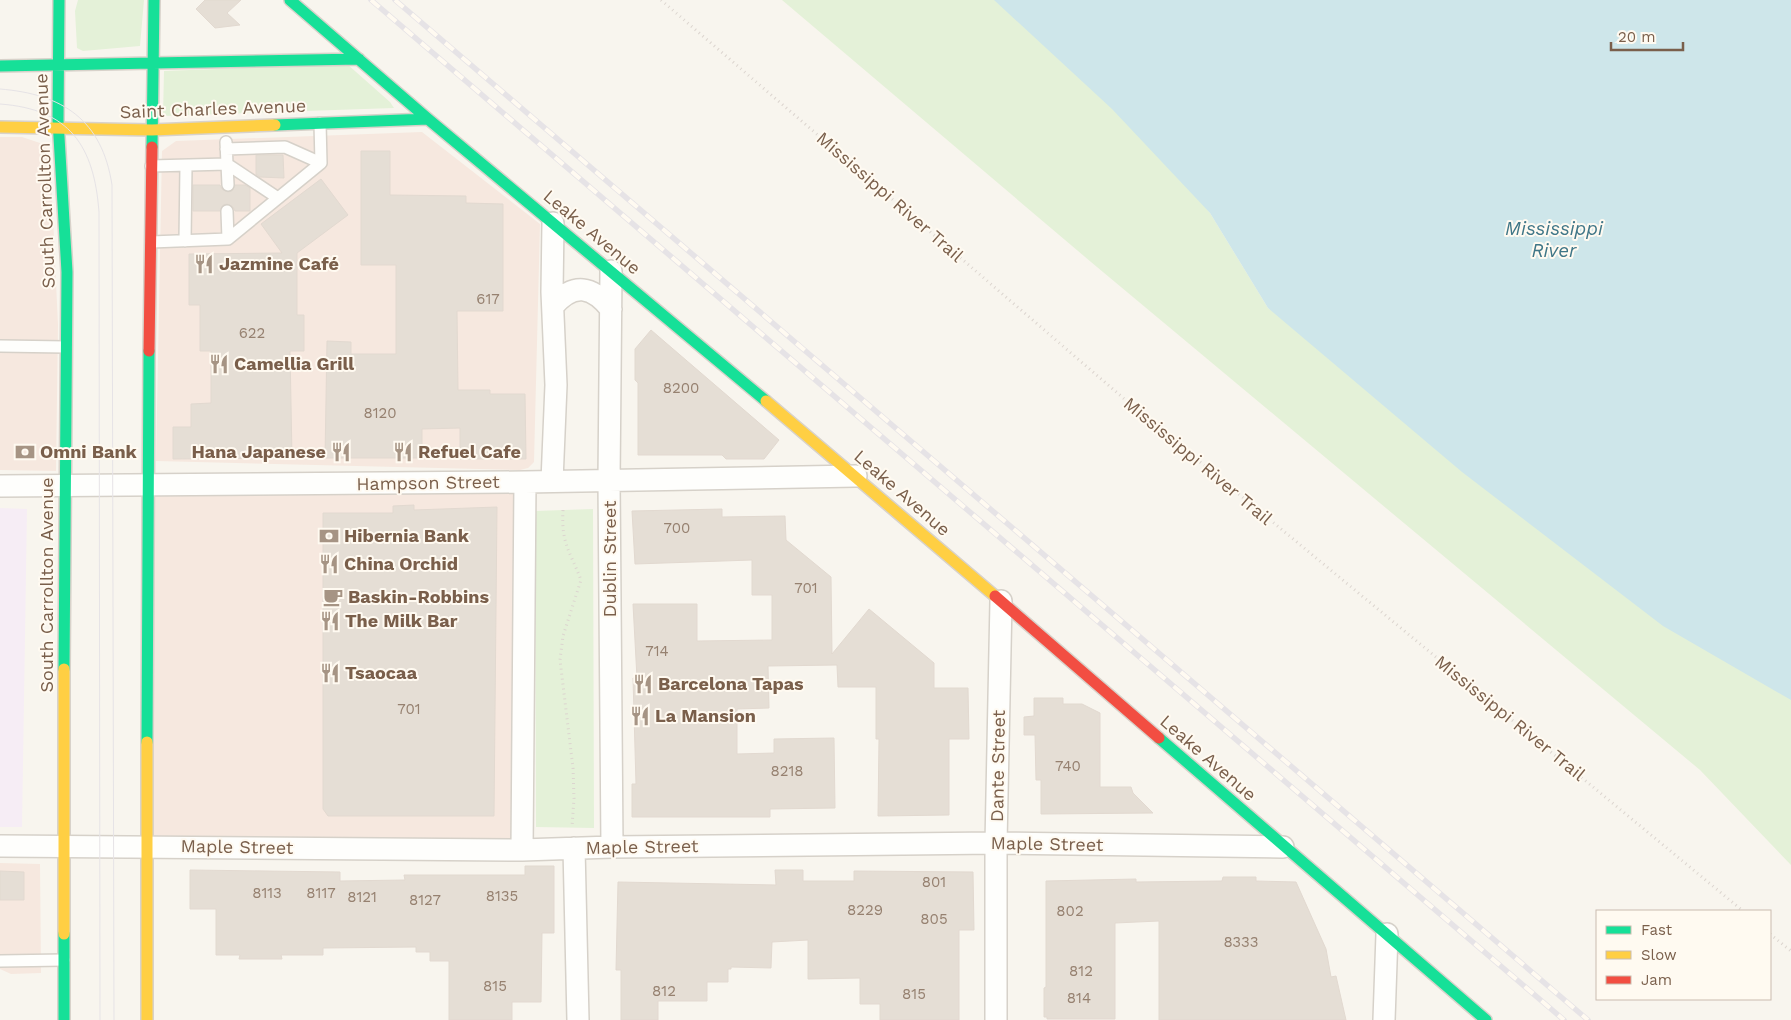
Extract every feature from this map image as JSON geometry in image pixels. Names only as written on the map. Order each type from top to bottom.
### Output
[{"type":"main road","name":"South Carrollton Avenue","points":[[59,0],[58,127],[67,272],[64,486],[64,1020]]},
{"type":"main road","points":[[148,1020],[147,486],[154,0]]},
{"type":"main road","name":"Leake Avenue","points":[[290,0],[428,119],[856,476],[1486,1020]]},
{"type":"main road","points":[[0,66],[359,59]]},
{"type":"main road","name":"Saint Charles Avenue","points":[[0,127],[152,130],[428,119]]},
{"type":"street","points":[[552,481],[556,385],[553,306],[553,223]]},
{"type":"street","name":"Dublin Street","points":[[611,271],[609,480],[612,846]]},
{"type":"street","points":[[553,306],[561,297],[574,291],[587,290],[600,296],[610,309]]},
{"type":"street","name":"Hampson Street","points":[[0,486],[525,482],[856,476]]},
{"type":"street","points":[[522,850],[525,482]]},
{"type":"street","name":"Dante Street","points":[[996,1020],[996,843],[1001,601]]},
{"type":"street","name":"Maple Street","points":[[0,846],[522,850],[612,846],[996,843],[1284,847]]},
{"type":"street","points":[[578,1020],[580,848]]},
{"type":"street","points":[[1384,1020],[1386,934]]},
{"type":"lane","points":[[320,123],[321,163]]},
{"type":"lane","points":[[225,127],[228,185]]},
{"type":"lane","points":[[226,149],[285,147],[321,163]]},
{"type":"lane","points":[[150,242],[228,239],[321,163]]},
{"type":"lane","points":[[151,166],[227,164],[278,198]]},
{"type":"lane","points":[[185,241],[186,166]]},
{"type":"lane","points":[[227,211],[228,239]]},
{"type":"lane","points":[[0,346],[66,346]]},
{"type":"lane","points":[[0,961],[64,960]]},
{"type":"path","name":"Mississippi River Trail","points":[[661,0],[1151,422],[1742,910]]},
{"type":"path","points":[[563,510],[562,531],[566,550],[581,580],[563,636],[560,660],[573,768],[580,848]]},
{"type":"path","points":[[1771,935],[1791,951]]},
{"type":"shaded area","points":[[422,132],[540,224],[534,462],[528,468],[520,470],[156,461],[162,151],[176,141]]},
{"type":"shaded area","points":[[0,137],[22,137],[43,144],[50,152],[58,325],[56,471],[0,470]]},
{"type":"shaded area","points":[[147,486],[513,488],[534,846],[147,846]]},
{"type":"shaded area","points":[[0,508],[27,509],[22,827],[0,827]]},
{"type":"shaded area","points":[[0,863],[40,864],[41,973],[11,974],[0,969]]},
{"type":"green space","points":[[78,0],[144,0],[140,46],[83,51],[77,48],[75,11]]},
{"type":"green space","points":[[782,0],[999,0],[1126,103],[1210,213],[1268,308],[1791,691],[1791,865],[1700,770],[1091,262]]},
{"type":"green space","points":[[347,64],[390,102],[394,108],[163,116],[164,71]]},
{"type":"green space","points":[[593,509],[594,828],[536,827],[535,511]]},
{"type":"water","name":"Mississippi River","points":[[994,0],[1791,0],[1791,700],[1663,626],[1462,472],[1268,308],[1210,213],[1112,109]]},
{"type":"building","points":[[205,0],[241,0],[227,13],[240,25],[215,28],[196,9]]},
{"type":"building","points":[[361,151],[390,151],[390,195],[466,196],[466,203],[503,204],[503,311],[457,311],[458,390],[490,390],[490,394],[525,394],[526,459],[460,459],[460,428],[422,429],[422,458],[325,458],[327,341],[351,342],[351,354],[396,354],[396,265],[361,265]]},
{"type":"building","points":[[256,155],[283,155],[284,178],[260,177],[256,174]]},
{"type":"building","points":[[321,179],[348,215],[297,253],[297,315],[304,315],[304,351],[290,351],[292,458],[173,459],[173,427],[191,427],[191,404],[211,403],[211,351],[200,351],[200,305],[189,305],[189,254],[282,253],[261,224]]},
{"type":"building","points":[[193,185],[220,185],[222,189],[228,192],[232,191],[235,185],[245,185],[250,188],[250,211],[235,211],[233,207],[227,204],[223,205],[220,211],[193,211]]},
{"type":"building","points":[[651,330],[779,440],[764,459],[726,459],[722,455],[638,455],[638,383],[635,380],[635,349]]},
{"type":"building","points":[[414,505],[414,510],[497,507],[494,816],[328,816],[323,809],[323,513],[393,513],[393,506]]},
{"type":"building","points":[[722,509],[722,517],[785,516],[786,540],[831,577],[832,654],[869,609],[934,663],[934,688],[968,688],[969,739],[949,739],[949,815],[878,816],[879,739],[876,739],[876,687],[838,687],[837,665],[768,666],[769,708],[737,709],[737,754],[774,753],[774,739],[834,738],[835,808],[770,809],[770,817],[632,817],[632,784],[636,784],[633,678],[637,678],[633,604],[697,604],[697,641],[772,640],[772,595],[752,595],[752,560],[635,564],[632,511]]},
{"type":"building","points":[[1034,698],[1063,698],[1063,704],[1082,704],[1100,713],[1100,787],[1131,787],[1133,793],[1153,813],[1041,814],[1041,780],[1036,780],[1035,735],[1024,735],[1024,717],[1034,716]]},
{"type":"building","points":[[525,866],[554,866],[554,933],[542,933],[541,1002],[512,1002],[512,1020],[449,1020],[449,961],[430,961],[430,952],[416,952],[416,947],[323,948],[323,955],[281,955],[282,959],[239,959],[240,955],[216,955],[216,909],[190,909],[190,870],[340,872],[340,881],[405,880],[404,875],[525,875]]},
{"type":"building","points":[[775,870],[803,870],[803,881],[854,881],[854,871],[973,872],[974,930],[959,930],[959,1020],[880,1020],[880,1004],[860,1004],[860,978],[808,979],[808,940],[772,942],[771,968],[731,967],[731,969],[728,969],[728,982],[707,982],[707,1001],[658,1001],[658,1020],[621,1020],[621,970],[616,970],[618,882],[776,885]]},
{"type":"building","points":[[0,871],[24,872],[24,900],[0,900]]},
{"type":"building","points":[[1223,877],[1256,877],[1256,881],[1296,882],[1326,949],[1331,977],[1336,976],[1346,1020],[1159,1020],[1159,921],[1115,923],[1115,1019],[1047,1019],[1047,1017],[1044,1017],[1044,988],[1046,987],[1046,881],[1136,879],[1136,882],[1222,881]]},
{"type":"tram line","points":[[0,89],[43,97],[60,104],[76,114],[89,127],[99,143],[107,162],[112,185],[114,1020]]},
{"type":"tram line","points":[[0,104],[24,107],[44,114],[61,123],[74,135],[84,150],[91,168],[99,212],[100,1020]]},
{"type":"railway","points":[[371,0],[1564,1020]]},
{"type":"railway","points":[[395,0],[1588,1020]]},
{"type":"traffic: fast","points":[[59,0],[58,120],[67,272],[64,669]]},
{"type":"traffic: fast","points":[[152,147],[154,0]]},
{"type":"traffic: fast","points":[[290,0],[428,119],[766,401]]},
{"type":"traffic: fast","points":[[0,66],[359,59]]},
{"type":"traffic: fast","points":[[275,125],[428,119]]},
{"type":"traffic: fast","points":[[147,742],[149,351]]},
{"type":"traffic: fast","points":[[1159,738],[1486,1020]]},
{"type":"traffic: fast","points":[[64,934],[64,1020]]},
{"type":"traffic: slow","points":[[0,127],[152,130],[275,125]]},
{"type":"traffic: slow","points":[[766,401],[995,596]]},
{"type":"traffic: slow","points":[[64,669],[64,934]]},
{"type":"traffic: slow","points":[[147,742],[147,1020]]},
{"type":"traffic: jam","points":[[149,351],[152,147]]},
{"type":"traffic: jam","points":[[995,596],[1159,738]]},
{"type":"place","name":"Jazmine Café","points":[[204,264]]},
{"type":"place","name":"Camellia Grill","points":[[219,364]]},
{"type":"place","name":"Omni Bank","points":[[25,452]]},
{"type":"place","name":"Hana Japanese","points":[[341,452]]},
{"type":"place","name":"Refuel Cafe","points":[[403,452]]},
{"type":"place","name":"Hibernia Bank","points":[[329,536]]},
{"type":"place","name":"China Orchid","points":[[329,564]]},
{"type":"place","name":"Baskin-Robbins","points":[[333,597]]},
{"type":"place","name":"The Milk Bar","points":[[330,621]]},
{"type":"place","name":"Tsaocaa","points":[[330,673]]},
{"type":"place","name":"Barcelona Tapas","points":[[643,684]]},
{"type":"place","name":"La Mansion","points":[[640,716]]}]
